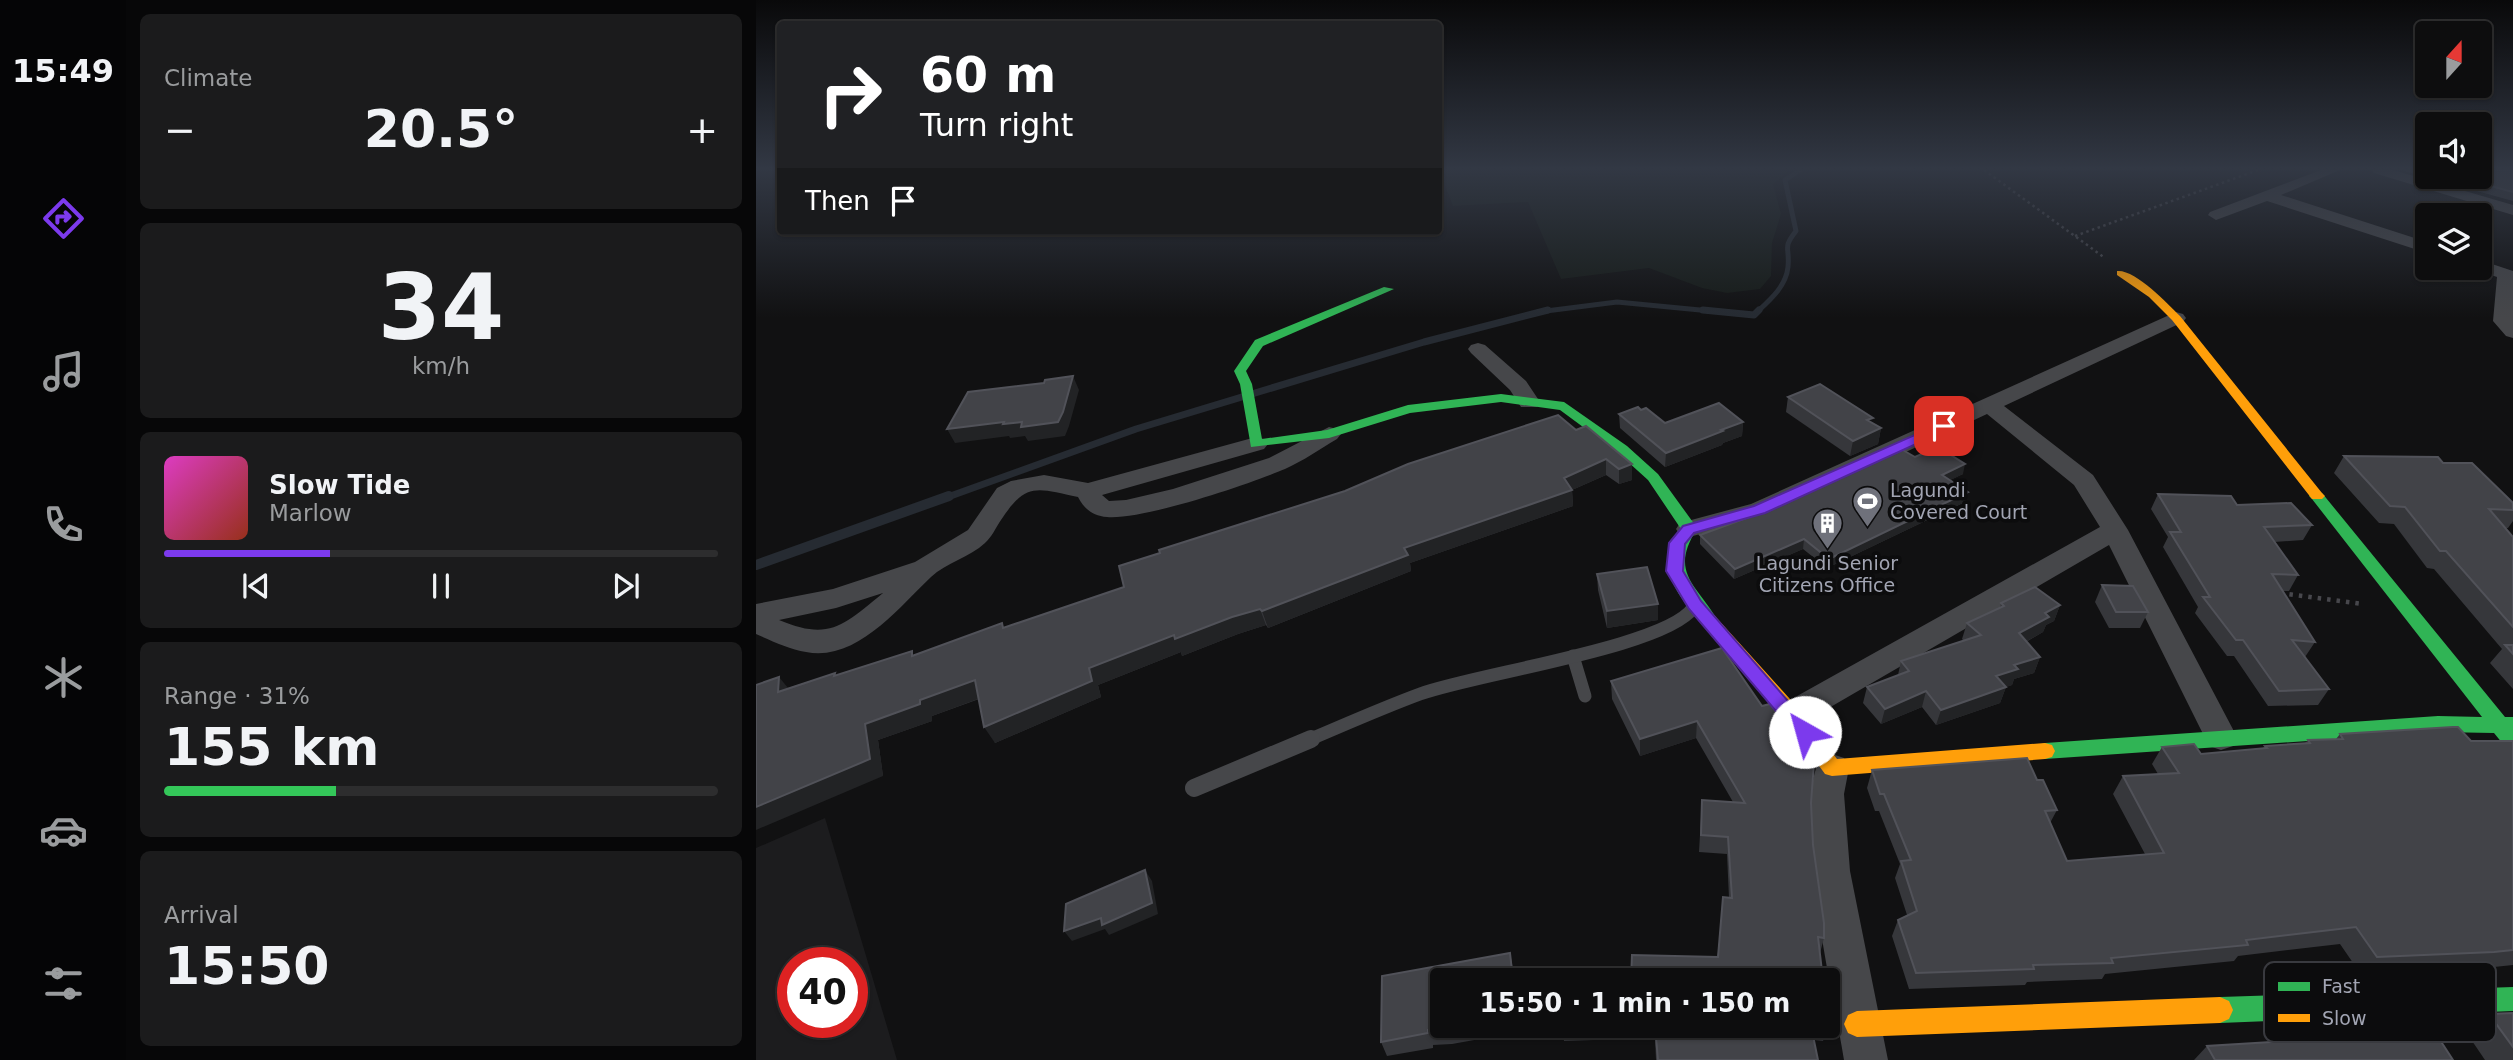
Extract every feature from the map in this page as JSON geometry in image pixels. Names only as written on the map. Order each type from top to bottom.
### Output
[{"type":"street","points":[[2339,219],[2415,244]]},
{"type":"street","points":[[2492,269],[2510,275],[2504,321],[2513,332]]},
{"type":"street","points":[[2121,273],[2153,295],[2176,318],[2411,611],[2506,724],[2513,742]]},
{"type":"street","points":[[1256,444],[1245,384],[1240,371],[1259,343],[1388,289]]},
{"type":"street","points":[[2176,318],[1760,510],[1689,529],[1677,543],[1675,571],[1695,605],[1792,714],[1832,768],[1827,794],[1830,871],[1861,1042],[2264,1015]]},
{"type":"street","points":[[1478,349],[1518,386],[1529,402]]},
{"type":"street","points":[[756,622],[808,642],[823,643],[850,631],[877,613],[925,569],[977,536],[1006,493],[1020,486],[1044,482],[1088,491],[1256,444],[1329,434],[1408,409],[1501,398],[1564,405],[1622,449],[1653,477],[1689,529]]},
{"type":"street","points":[[1991,405],[2084,480],[2115,530],[2221,737]]},
{"type":"street","points":[[1088,491],[1094,504],[1106,509],[1126,508],[1180,495],[1278,464],[1329,434]]},
{"type":"street","points":[[1792,714],[2115,530]]},
{"type":"street","points":[[756,614],[836,598],[925,569]]},
{"type":"street","points":[[1832,768],[2221,737],[2438,724],[2506,724]]},
{"type":"lane","points":[[1194,788],[1422,693],[1573,656],[1662,630],[1686,618],[1695,605]]},
{"type":"lane","points":[[1573,656],[1585,696]]},
{"type":"path","points":[[2052,219],[2121,273]]},
{"type":"path","points":[[2075,236],[2121,219]]},
{"type":"path","points":[[2273,592],[2411,611]]},
{"type":"shaded area","points":[[1535,219],[1779,219],[1772,243],[1771,276],[1760,289],[1727,293],[1702,288],[1649,268],[1561,279]]},
{"type":"shaded area","points":[[825,818],[863,947],[777,947],[777,1038],[868,1038],[868,963],[897,1060],[756,1060],[756,848]]},
{"type":"building","points":[[1073,376],[1058,422],[1021,427],[1022,422],[1003,424],[1004,422],[947,429],[968,392],[1044,383],[1045,380]]},
{"type":"building","points":[[1820,384],[1873,418],[1867,420],[1881,428],[1853,441],[1788,397]]},
{"type":"building","points":[[1719,403],[1743,422],[1666,453],[1619,414],[1638,407],[1641,410],[1646,408],[1665,423]]},
{"type":"building","points":[[1558,415],[1576,430],[1586,426],[1632,464],[1619,469],[1606,459],[1564,478],[1572,490],[1404,548],[1408,555],[1262,611],[1260,609],[1232,617],[1175,639],[1174,635],[1089,668],[1092,681],[984,727],[975,680],[920,700],[920,704],[865,724],[870,759],[756,807],[756,685],[779,677],[778,692],[912,651],[912,656],[1002,623],[1003,628],[1124,587],[1119,566],[1160,553],[1159,550],[1345,491],[1408,464]]},
{"type":"building","name":"Lagundi Covered Court","points":[[1938,447],[1965,464],[1942,475],[1968,492],[1829,559],[1804,539],[1735,569],[1700,535],[1771,509],[1901,449],[1915,457]]},
{"type":"building","points":[[2344,456],[2438,457],[2443,463],[2472,463],[2513,503],[2513,510],[2489,509],[2513,537],[2513,627],[2446,551],[2440,551],[2405,507],[2390,506]]},
{"type":"building","points":[[2158,494],[2231,496],[2237,505],[2291,503],[2312,525],[2264,527],[2298,575],[2272,574],[2315,642],[2292,640],[2329,689],[2279,691],[2243,640],[2236,640],[2203,597],[2210,597],[2170,532],[2181,532]]},
{"type":"building","points":[[1647,567],[1658,604],[1607,611],[1597,574]]},
{"type":"building","points":[[2102,585],[2133,586],[2148,612],[2116,612]]},
{"type":"building","points":[[2035,587],[2060,605],[2045,613],[2049,617],[2019,633],[2040,657],[2014,665],[2018,669],[1996,676],[2006,687],[1941,710],[1926,691],[1885,709],[1867,687],[1909,671],[1901,661],[1981,635],[1967,623],[2004,606],[2001,603]]},
{"type":"building","points":[[2505,645],[2513,645],[2513,654]]},
{"type":"building","points":[[1722,648],[1762,706],[1770,704],[1808,755],[1801,758],[1810,757],[1814,763],[1811,803],[1813,845],[1824,923],[1824,938],[1818,937],[1822,968],[1631,968],[1632,955],[1718,957],[1723,897],[1732,898],[1728,837],[1701,835],[1702,800],[1745,803],[1697,721],[1640,739],[1611,681]]},
{"type":"building","points":[[2458,727],[2471,741],[2513,741],[2513,950],[2377,957],[2356,927],[2246,940],[2248,945],[2111,958],[2113,963],[1916,973],[1898,920],[1917,911],[1901,861],[1911,860],[1884,794],[1880,794],[1872,770],[2027,758],[2037,780],[2043,780],[2057,810],[2045,811],[2067,861],[2164,853],[2123,776],[2179,773],[2162,747],[2194,744],[2201,754],[2310,743],[2308,740],[2343,739],[2340,734]]},
{"type":"building","points":[[1145,870],[1152,903],[1102,925],[1101,918],[1064,931],[1066,904]]},
{"type":"building","points":[[1510,953],[1512,968],[1430,968],[1430,1030],[1428,1033],[1381,1042],[1382,976]]},
{"type":"building","points":[[2513,1013],[2513,1047],[2496,1024],[2496,1014]]},
{"type":"building","points":[[1656,1038],[1813,1038],[1818,1060],[1658,1060]]},
{"type":"building","points":[[2273,1042],[2441,1042],[2453,1060],[2215,1060],[2207,1046]]},
{"type":"waterway","points":[[1703,310],[1754,315],[1777,292],[1787,274],[1788,245],[1796,231],[1794,219]]},
{"type":"waterway","points":[[1542,311],[1617,302],[1721,312]]},
{"type":"waterway","points":[[1542,311],[1548,310]]},
{"type":"waterway","points":[[945,498],[1136,429],[1424,342],[1542,311]]},
{"type":"waterway","points":[[1538,312],[1542,311]]},
{"type":"waterway","points":[[756,565],[949,496]]},
{"type":"traffic: fast","points":[[1388,289],[1259,343],[1240,371],[1246,384],[1256,444],[1329,434],[1408,409],[1501,398],[1564,406],[1622,449],[1653,477],[1689,529],[1681,541],[1676,565],[1684,587],[1708,619]]},
{"type":"traffic: fast","points":[[2317,496],[2510,738]]},
{"type":"traffic: fast","points":[[2045,751],[2438,724],[2513,725]]},
{"type":"traffic: fast","points":[[2496,1000],[2513,999]]},
{"type":"traffic: fast","points":[[2220,1010],[2264,1008]]},
{"type":"traffic: slow","points":[[2121,273],[2153,295],[2176,318],[2317,496]]},
{"type":"traffic: slow","points":[[1708,619],[1792,714],[1832,768],[2045,751]]},
{"type":"traffic: slow","points":[[1857,1024],[2220,1010]]},
{"type":"place","name":"Lagundi Covered Court","points":[[1867,528]]},
{"type":"place","name":"Lagundi Senior Citizens Office","points":[[1827,551]]},
{"type":"route","points":[[1805,732],[1695,605],[1675,571],[1677,543],[1689,529],[1760,510],[1944,426]]}]
